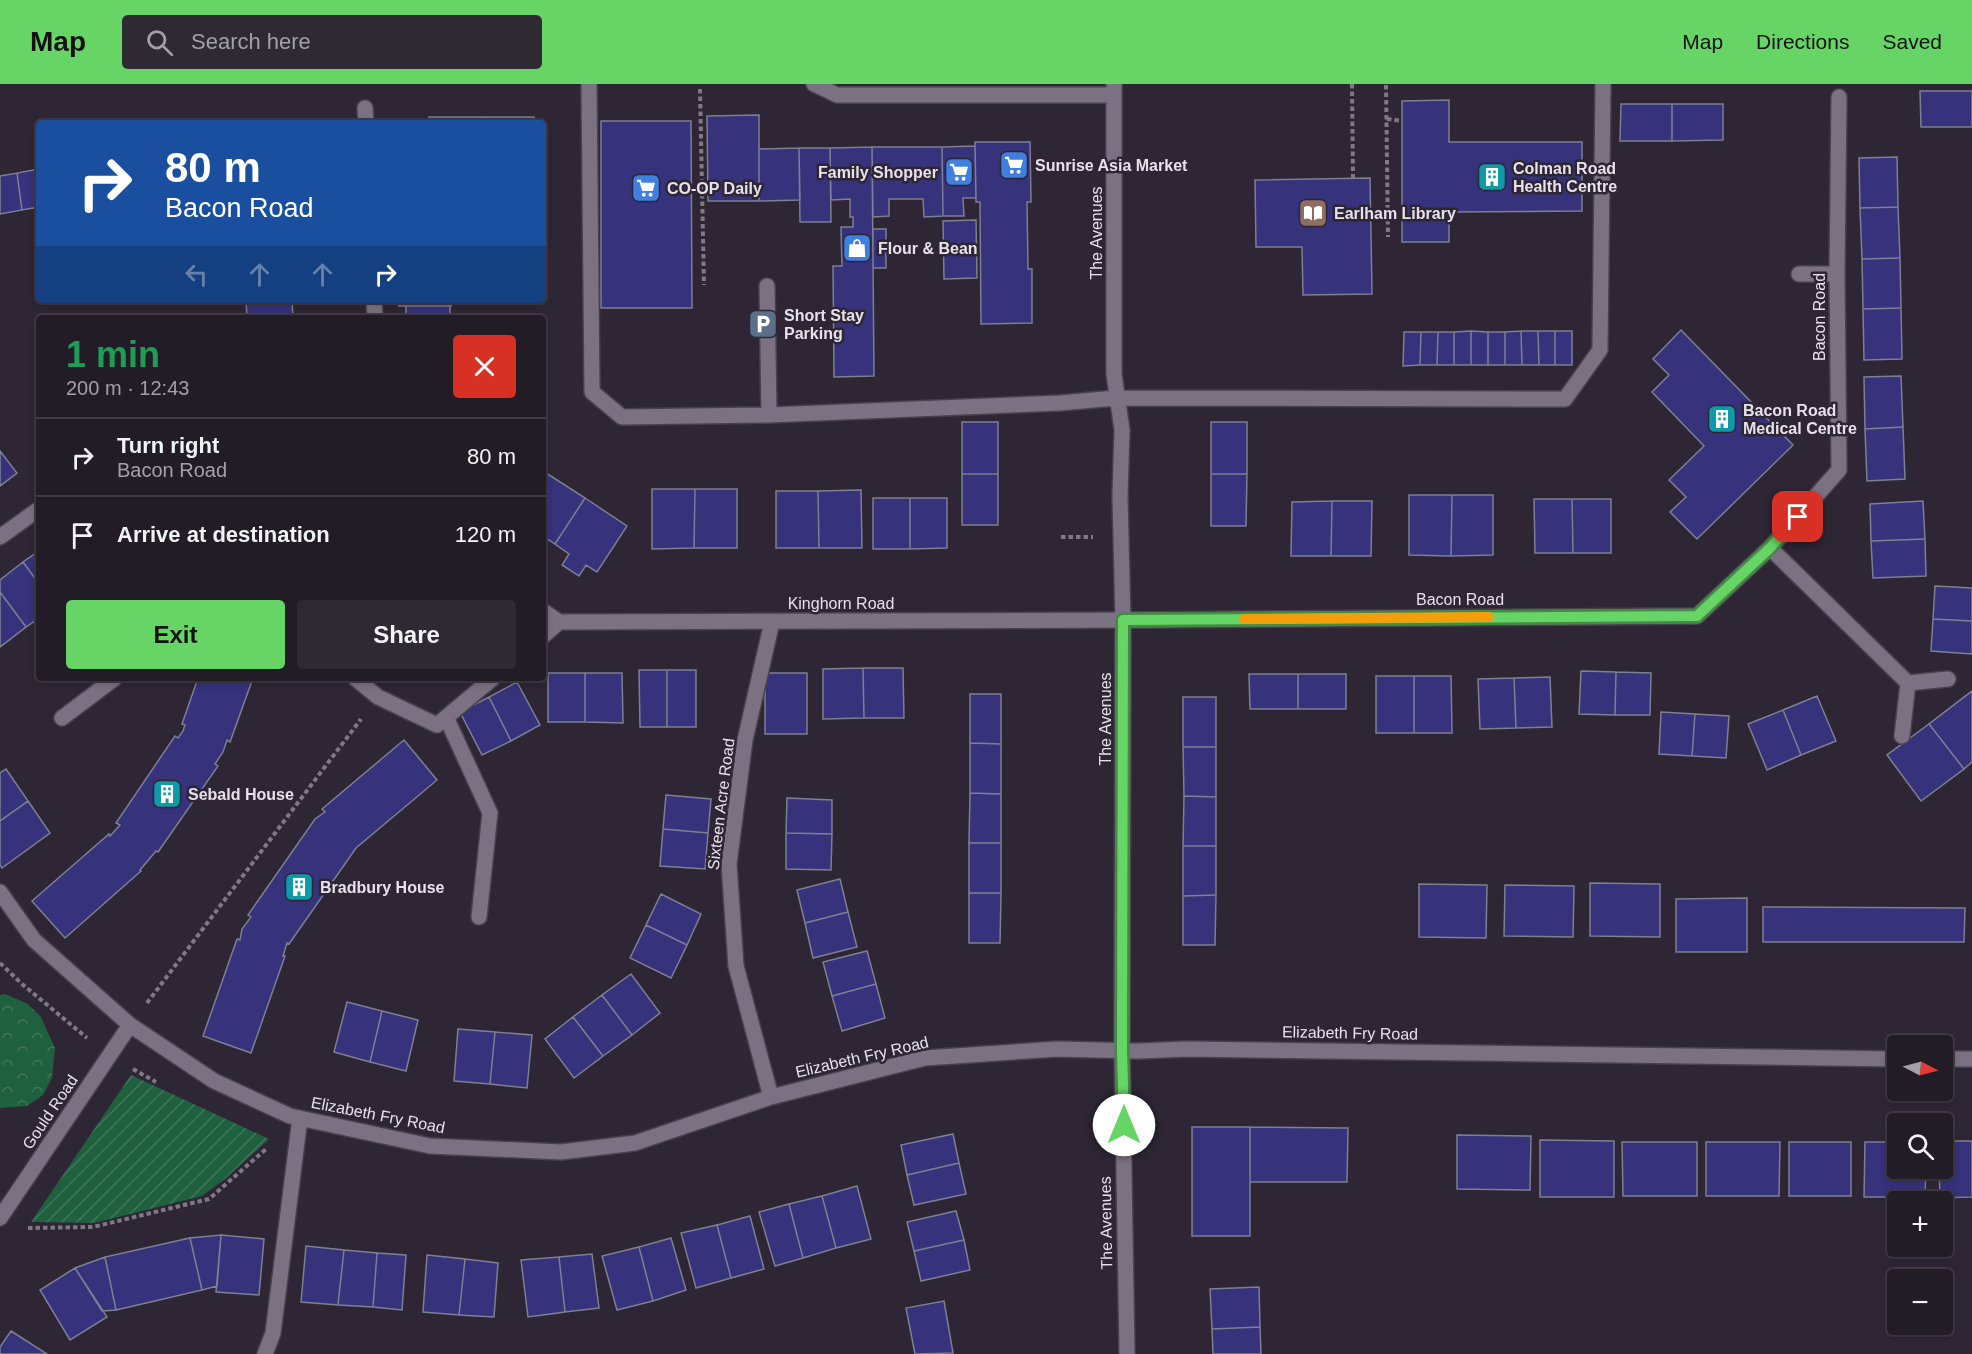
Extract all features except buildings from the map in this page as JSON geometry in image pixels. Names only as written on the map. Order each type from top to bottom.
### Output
[{"type":"street","points":[[589,84],[592,392],[622,417],[769,415],[1060,403],[1116,398],[1565,399],[1600,350],[1603,84]]},
{"type":"street","points":[[814,84],[837,95],[1114,89]]},
{"type":"street","name":"The Avenues","points":[[1114,89],[1114,374],[1122,430],[1120,496],[1123,620],[1122,1050],[1127,1354]]},
{"type":"street","name":"Bacon Road","points":[[1123,620],[1697,616],[1770,548],[1839,470],[1837,274],[1839,97]]},
{"type":"street","points":[[1799,274],[1837,274]]},
{"type":"street","points":[[767,286],[769,415]]},
{"type":"street","points":[[0,537],[36,511]]},
{"type":"street","points":[[1770,548],[1908,683],[1948,680]]},
{"type":"street","points":[[546,613],[559,622],[546,633]]},
{"type":"street","name":"Kinghorn Road","points":[[559,622],[1123,620]]},
{"type":"street","name":"Sixteen Acre Road","points":[[771,1097],[736,966],[729,864],[745,740],[772,622]]},
{"type":"street","points":[[62,718],[111,681]]},
{"type":"street","points":[[359,681],[378,697],[437,725],[489,681]]},
{"type":"street","points":[[1902,736],[1908,683]]},
{"type":"street","points":[[446,717],[490,813],[479,917]]},
{"type":"street","name":"Elizabeth Fry Road","points":[[0,892],[34,940],[130,1025],[214,1081],[290,1116],[430,1146],[561,1152],[635,1143],[771,1097],[925,1058],[1057,1049],[1188,1048],[1887,1059]]},
{"type":"street","name":"Gould Road","points":[[0,1218],[130,1025]]},
{"type":"street","points":[[1953,1059],[1972,1059]]},
{"type":"street","points":[[265,1354],[273,1333],[300,1118]]},
{"type":"path","points":[[1352,84],[1353,178]]},
{"type":"path","points":[[1386,85],[1388,237]]},
{"type":"path","points":[[700,89],[704,285]]},
{"type":"path","points":[[1387,119],[1402,121]]},
{"type":"path","points":[[130,1025],[378,697]]},
{"type":"path","points":[[0,963],[93,1044],[156,1082]]},
{"type":"path","points":[[0,1218],[22,1228],[93,1227],[209,1199],[281,1135],[297,1138]]},
{"type":"green space","points":[[5,994],[28,1004],[41,1017],[55,1048],[52,1078],[43,1095],[27,1106],[0,1108],[0,995]]},
{"type":"green space","points":[[131,1075],[269,1139],[225,1179],[202,1196],[94,1223],[31,1222]]},
{"type":"slow traffic","points":[[1244,619],[1489,617]]},
{"type":"place","name":"Sunrise Asia Market","points":[[1014,165]]},
{"type":"place","name":"Family Shopper","points":[[959,172]]},
{"type":"place","name":"Colman Road Health Centre","points":[[1492,177]]},
{"type":"place","name":"CO-OP Daily","points":[[646,188]]},
{"type":"place","name":"Earlham Library","points":[[1313,213]]},
{"type":"place","name":"Flour & Bean","points":[[857,248]]},
{"type":"place","name":"Short Stay Parking","points":[[763,324]]},
{"type":"place","name":"Bacon Road Medical Centre","points":[[1722,419]]},
{"type":"place","name":"Sebald House","points":[[167,794]]},
{"type":"place","name":"Bradbury House","points":[[299,887]]},
{"type":"route","points":[[1124,1125],[1122,1050],[1123,620],[1697,616],[1770,548],[1798,517]]}]
